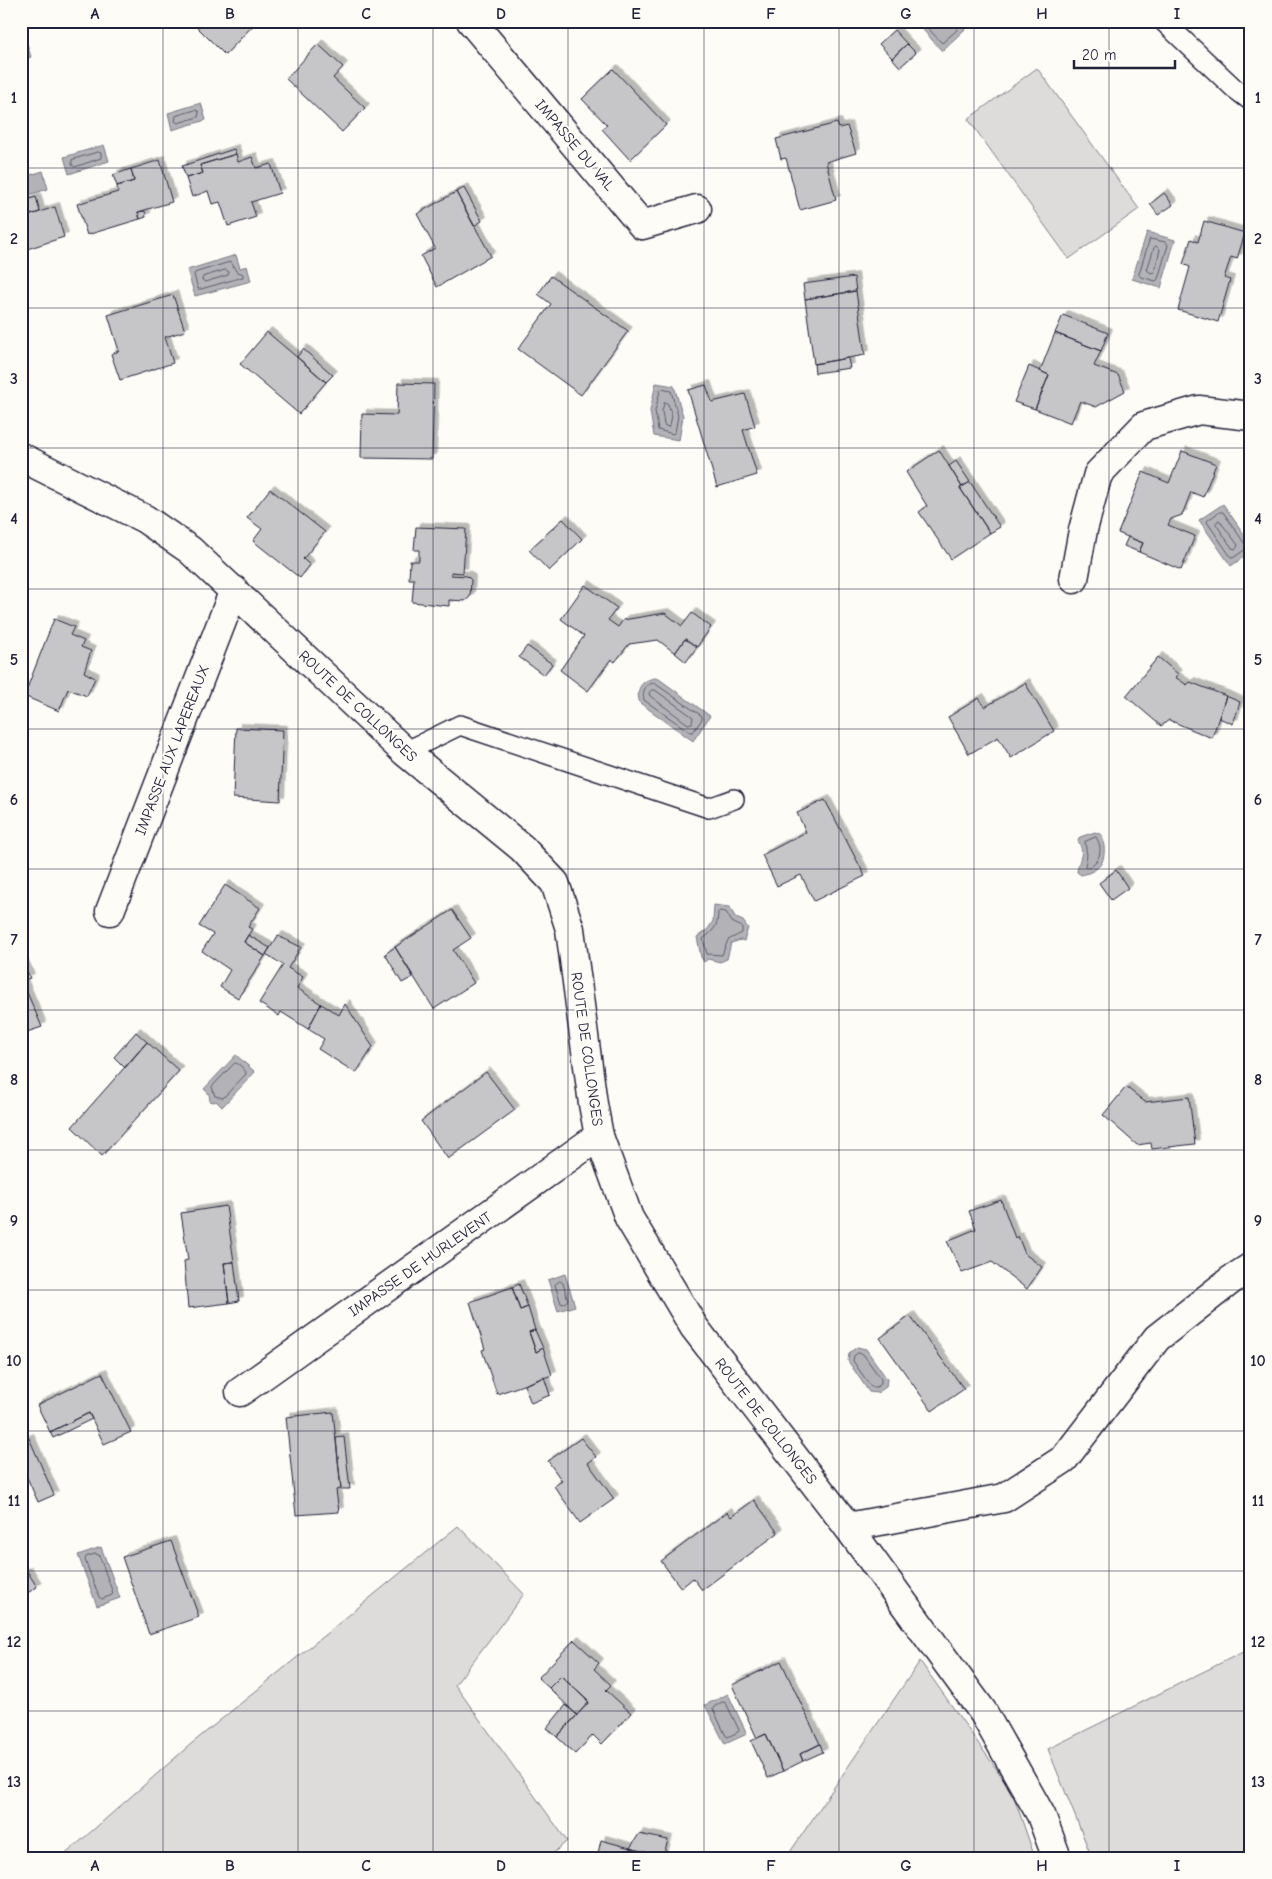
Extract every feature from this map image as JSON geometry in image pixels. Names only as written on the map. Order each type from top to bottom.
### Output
[{"type":"street","name":"IMPASSE DU VAL","points":[[471,21],[642,225],[697,209]]},
{"type":"street","points":[[1074,579],[1083,530],[1098,474],[1144,426],[1199,410],[1251,416]]},
{"type":"street","name":"ROUTE DE COLLONGES","points":[[21,458],[145,519],[190,550],[405,752],[522,848],[554,884],[570,929],[593,1104],[599,1136],[629,1218],[694,1327],[848,1527],[983,1712],[1041,1814],[1057,1858]]},
{"type":"street","name":"IMPASSE AUX LAPEREAUX","points":[[110,911],[234,590]]},
{"type":"street","name":"IMPASSE DE HURLEVENT","points":[[240,1392],[599,1136]]},
{"type":"street","points":[[848,1527],[1004,1498],[1012,1493],[1064,1459],[1157,1338],[1231,1280],[1251,1267]]},
{"type":"lane","points":[[1163,21],[1235,89],[1251,101]]},
{"type":"lane","points":[[405,752],[460,726],[709,808],[734,799]]},
{"type":"shaded area","points":[[1037,68],[1139,209],[1069,259],[968,119]]},
{"type":"shaded area","points":[[458,1526],[524,1594],[455,1685],[567,1841],[548,1858],[61,1858],[191,1744]]},
{"type":"shaded area","points":[[1251,1648],[1251,1858],[1092,1858],[1048,1749]]},
{"type":"shaded area","points":[[920,1661],[1012,1791],[1035,1858],[786,1858]]},
{"type":"water","points":[[915,21],[958,21],[965,29],[942,51]]},
{"type":"water","points":[[21,23],[31,57],[21,60]]},
{"type":"water","points":[[201,103],[206,120],[172,130],[168,113]]},
{"type":"water","points":[[104,145],[109,161],[69,174],[64,157]]},
{"type":"water","points":[[43,171],[48,189],[21,197],[21,178]]},
{"type":"water","points":[[1147,232],[1175,240],[1161,288],[1132,279]]},
{"type":"water","points":[[236,255],[240,268],[247,266],[251,281],[195,296],[187,270]]},
{"type":"water","points":[[656,383],[674,386],[683,416],[679,440],[654,436],[650,411]]},
{"type":"water","points":[[1223,504],[1251,544],[1251,552],[1231,566],[1199,520]]},
{"type":"water","points":[[655,678],[710,716],[693,741],[640,703],[638,694],[640,686],[646,681]]},
{"type":"water","points":[[1095,832],[1102,835],[1104,856],[1100,866],[1089,873],[1081,875],[1077,872],[1081,853],[1078,841],[1080,837]]},
{"type":"water","points":[[714,905],[729,907],[736,918],[743,921],[748,928],[744,941],[731,943],[727,959],[720,962],[708,959],[704,962],[701,957],[697,937],[708,929],[713,921]]},
{"type":"water","points":[[236,1055],[255,1072],[222,1107],[216,1101],[210,1101],[209,1094],[204,1089]]},
{"type":"water","points":[[565,1274],[575,1306],[558,1311],[548,1280]]},
{"type":"water","points":[[857,1347],[866,1349],[887,1379],[886,1387],[877,1393],[869,1392],[848,1361],[849,1353]]},
{"type":"water","points":[[101,1547],[120,1598],[97,1606],[78,1555]]},
{"type":"water","points":[[728,1694],[747,1734],[725,1744],[705,1705]]},
{"type":"building","points":[[191,21],[257,21],[225,55]]},
{"type":"building","points":[[894,30],[907,44],[892,58],[879,44]]},
{"type":"building","points":[[318,44],[343,67],[333,78],[365,108],[342,132],[286,79]]},
{"type":"building","points":[[907,44],[916,53],[900,67],[892,58]]},
{"type":"building","points":[[613,69],[666,125],[630,160],[602,129],[607,125],[582,99]]},
{"type":"building","points":[[837,123],[839,128],[847,126],[856,153],[826,162],[836,200],[800,210],[786,158],[781,159],[776,139]]},
{"type":"building","points":[[234,149],[236,154],[200,165],[203,173],[186,178],[182,166]]},
{"type":"building","points":[[236,154],[238,162],[252,157],[256,168],[271,164],[280,193],[251,202],[256,217],[228,226],[220,202],[212,204],[208,191],[192,197],[186,178],[203,173],[200,165]]},
{"type":"building","points":[[160,160],[172,202],[138,212],[140,219],[87,235],[77,204],[118,192],[117,186],[134,181],[131,169]]},
{"type":"building","points":[[131,169],[134,181],[117,186],[113,175]]},
{"type":"building","points":[[464,188],[482,221],[474,226],[456,192]]},
{"type":"building","points":[[456,192],[491,256],[437,287],[421,256],[435,248],[417,214]]},
{"type":"building","points":[[1164,193],[1173,205],[1158,215],[1150,204]]},
{"type":"building","points":[[36,197],[40,212],[21,218],[21,202]]},
{"type":"building","points":[[55,207],[64,237],[21,251],[21,218]]},
{"type":"building","points":[[145,211],[146,217],[140,219],[138,212]]},
{"type":"building","points":[[1204,221],[1245,233],[1237,259],[1231,257],[1224,278],[1230,280],[1218,322],[1178,310],[1190,267],[1183,264],[1191,239],[1198,242]]},
{"type":"building","points":[[551,276],[628,331],[581,395],[518,349],[551,304],[538,294]]},
{"type":"building","points":[[854,277],[856,291],[805,299],[803,284]]},
{"type":"building","points":[[856,291],[865,355],[814,364],[805,299]]},
{"type":"building","points":[[173,295],[185,331],[165,337],[173,363],[120,380],[111,354],[119,351],[108,315]]},
{"type":"building","points":[[1063,315],[1108,333],[1101,351],[1055,333]]},
{"type":"building","points":[[267,332],[326,382],[299,414],[240,364]]},
{"type":"building","points":[[1055,333],[1101,351],[1094,366],[1118,375],[1125,391],[1096,407],[1080,401],[1071,423],[1035,409],[1049,375],[1040,371]]},
{"type":"building","points":[[303,349],[333,375],[326,382],[297,357]]},
{"type":"building","points":[[848,358],[850,368],[815,373],[814,364]]},
{"type":"building","points":[[1029,366],[1049,375],[1035,409],[1014,402]]},
{"type":"building","points":[[398,383],[434,384],[432,459],[361,458],[362,414],[397,415]]},
{"type":"building","points":[[706,385],[712,402],[745,394],[755,426],[743,430],[757,475],[717,487],[688,390]]},
{"type":"building","points":[[939,450],[962,487],[960,488],[990,533],[951,559],[919,512],[927,506],[906,472]]},
{"type":"building","points":[[1182,451],[1216,464],[1203,497],[1191,492],[1182,515],[1171,519],[1168,525],[1195,536],[1181,570],[1139,552],[1143,543],[1118,533],[1143,472],[1169,483]]},
{"type":"building","points":[[956,461],[970,482],[962,487],[949,466]]},
{"type":"building","points":[[970,482],[1000,527],[990,533],[960,488]]},
{"type":"building","points":[[270,489],[325,532],[303,559],[310,565],[300,578],[253,541],[262,529],[247,518]]},
{"type":"building","points":[[563,519],[582,539],[549,571],[529,550]]},
{"type":"building","points":[[416,527],[466,529],[463,573],[451,572],[451,575],[467,576],[471,580],[470,597],[465,601],[449,600],[449,606],[412,602],[414,579],[409,579],[410,561],[419,561],[419,550],[414,550]]},
{"type":"building","points":[[1128,537],[1143,543],[1139,552],[1124,546]]},
{"type":"building","points":[[585,585],[617,608],[608,620],[618,627],[623,620],[665,613],[682,626],[692,613],[711,627],[697,647],[685,639],[675,653],[658,640],[629,644],[615,662],[611,659],[588,691],[560,670],[584,636],[561,619]]},
{"type":"building","points":[[54,619],[74,627],[70,635],[84,641],[81,647],[91,651],[84,672],[95,678],[87,696],[68,689],[59,711],[24,696]]},
{"type":"building","points":[[685,639],[697,647],[686,662],[675,653]]},
{"type":"building","points":[[527,646],[552,664],[544,675],[519,657]]},
{"type":"building","points":[[1158,657],[1178,674],[1175,677],[1187,685],[1190,682],[1226,696],[1212,738],[1169,720],[1161,726],[1126,696]]},
{"type":"building","points":[[1025,683],[1054,731],[1011,758],[998,737],[969,754],[948,717],[979,698],[985,707]]},
{"type":"building","points":[[1226,696],[1240,702],[1233,724],[1219,718]]},
{"type":"building","points":[[236,728],[283,730],[280,801],[233,798]]},
{"type":"building","points":[[825,800],[865,876],[814,901],[801,875],[777,886],[762,855],[806,832],[797,813]]},
{"type":"building","points":[[1116,870],[1128,888],[1111,900],[1099,883]]},
{"type":"building","points":[[225,885],[260,908],[248,927],[252,929],[244,942],[265,956],[238,998],[220,987],[230,970],[202,951],[213,934],[199,926]]},
{"type":"building","points":[[452,910],[471,938],[453,950],[474,983],[434,1009],[395,947]]},
{"type":"building","points":[[248,935],[270,948],[265,956],[244,942]]},
{"type":"building","points":[[278,936],[301,947],[288,968],[303,977],[297,988],[321,1004],[308,1029],[281,1012],[279,1016],[259,1003],[283,965],[266,954]]},
{"type":"building","points":[[395,947],[413,977],[402,983],[385,954]]},
{"type":"building","points":[[21,958],[30,978],[22,981],[42,1027],[21,1034]]},
{"type":"building","points":[[321,1004],[339,1015],[345,1004],[373,1047],[356,1073],[318,1049],[324,1039],[308,1029]]},
{"type":"building","points":[[136,1032],[147,1042],[125,1068],[114,1057]]},
{"type":"building","points":[[147,1042],[179,1071],[102,1156],[72,1127]]},
{"type":"building","points":[[486,1072],[515,1110],[448,1159],[421,1121]]},
{"type":"building","points":[[1126,1087],[1145,1102],[1189,1097],[1195,1144],[1152,1149],[1151,1143],[1137,1145],[1103,1115]]},
{"type":"building","points":[[1001,1200],[1015,1238],[1018,1236],[1025,1254],[1042,1267],[1027,1289],[992,1262],[962,1273],[947,1241],[976,1229],[969,1211]]},
{"type":"building","points":[[226,1206],[234,1262],[224,1263],[229,1303],[188,1308],[184,1261],[188,1260],[181,1213]]},
{"type":"building","points":[[234,1262],[239,1301],[229,1303],[224,1263]]},
{"type":"building","points":[[519,1284],[528,1307],[520,1310],[512,1287]]},
{"type":"building","points":[[512,1287],[520,1310],[528,1307],[535,1330],[529,1332],[536,1352],[543,1348],[552,1375],[497,1394],[482,1350],[485,1349],[470,1302]]},
{"type":"building","points":[[910,1316],[964,1389],[932,1411],[880,1338]]},
{"type":"building","points":[[535,1330],[543,1348],[536,1352],[529,1332]]},
{"type":"building","points":[[102,1373],[131,1432],[104,1444],[89,1413],[50,1432],[37,1405]]},
{"type":"building","points":[[544,1377],[550,1395],[531,1403],[524,1385]]},
{"type":"building","points":[[333,1412],[341,1489],[336,1490],[339,1512],[296,1515],[286,1417]]},
{"type":"building","points":[[89,1413],[92,1419],[53,1438],[50,1432]]},
{"type":"building","points":[[344,1437],[350,1489],[341,1489],[336,1438]]},
{"type":"building","points":[[29,1438],[54,1495],[38,1502],[21,1464],[21,1442]]},
{"type":"building","points":[[581,1438],[596,1457],[588,1463],[614,1499],[580,1523],[554,1486],[562,1481],[548,1461]]},
{"type":"building","points":[[754,1500],[778,1533],[702,1590],[693,1578],[681,1588],[661,1561],[727,1512],[731,1517]]},
{"type":"building","points":[[171,1541],[199,1617],[149,1634],[122,1557]]},
{"type":"building","points":[[27,1571],[37,1587],[21,1597],[21,1574]]},
{"type":"building","points":[[574,1640],[599,1663],[594,1669],[611,1685],[606,1690],[631,1713],[602,1744],[593,1735],[575,1754],[557,1737],[589,1702],[561,1676],[549,1688],[538,1678]]},
{"type":"building","points":[[781,1661],[820,1744],[800,1754],[803,1761],[783,1771],[766,1734],[757,1738],[732,1685]]},
{"type":"building","points":[[561,1676],[589,1702],[577,1715],[549,1688]]},
{"type":"building","points":[[566,1705],[577,1715],[557,1737],[547,1728]]},
{"type":"building","points":[[766,1734],[783,1771],[768,1778],[751,1741]]},
{"type":"building","points":[[820,1744],[823,1752],[803,1761],[800,1754]]},
{"type":"building","points":[[639,1834],[668,1840],[663,1857],[630,1848]]},
{"type":"building","points":[[601,1840],[663,1857],[664,1858],[597,1858]]}]
